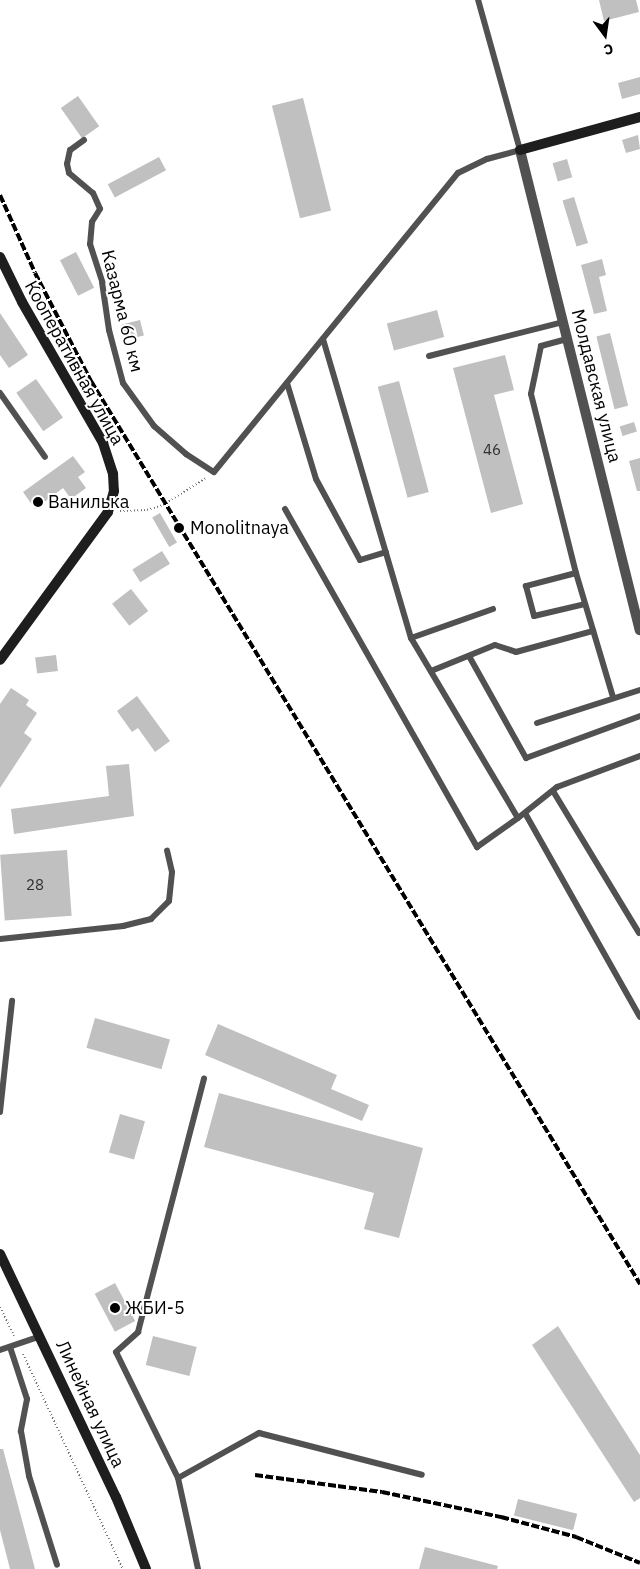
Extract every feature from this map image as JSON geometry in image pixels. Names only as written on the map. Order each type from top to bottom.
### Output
[{"type":"street","points":[[520,150],[640,117]]},
{"type":"street","name":"Молдавская улица","points":[[520,150],[640,630]]},
{"type":"street","name":"Кооперативная улица","points":[[0,257],[22,302],[103,443],[114,474],[114,491],[108,512],[0,660]]},
{"type":"street","name":"Линейная улица","points":[[0,1254],[41,1336],[116,1497],[146,1569]]},
{"type":"lane","points":[[214,472],[458,173],[487,159],[520,150],[478,0]]},
{"type":"lane","name":"Казарма 60 км","points":[[84,140],[70,150],[67,164],[69,173],[93,193],[100,209],[92,222],[90,244],[102,282],[109,330],[123,383],[154,426],[186,454],[214,472]]},
{"type":"lane","points":[[430,356],[563,322]]},
{"type":"lane","points":[[323,339],[411,638],[518,818]]},
{"type":"lane","points":[[567,339],[542,346],[531,394],[576,573],[613,697]]},
{"type":"lane","points":[[288,383],[316,479],[360,560],[386,552]]},
{"type":"lane","points":[[0,393],[45,457]]},
{"type":"lane","points":[[285,509],[476,847],[525,813],[552,791],[640,756]]},
{"type":"lane","points":[[576,573],[526,586],[534,616],[585,604]]},
{"type":"lane","points":[[411,638],[493,609]]},
{"type":"lane","points":[[431,671],[495,645],[516,652],[593,631]]},
{"type":"lane","points":[[469,656],[526,758],[640,716]]},
{"type":"lane","points":[[537,723],[613,697],[640,690]]},
{"type":"lane","points":[[552,791],[639,933]]},
{"type":"lane","points":[[525,813],[640,1017]]},
{"type":"lane","points":[[0,939],[123,926],[151,918],[169,900],[172,872],[167,851]]},
{"type":"lane","points":[[0,1112],[12,1001]]},
{"type":"lane","points":[[198,1569],[178,1478],[116,1352],[138,1332],[204,1078]]},
{"type":"lane","points":[[0,1350],[41,1336]]},
{"type":"lane","points":[[10,1348],[27,1399],[21,1432],[29,1476],[57,1565]]},
{"type":"lane","points":[[178,1478],[260,1433],[422,1475]]},
{"type":"path","points":[[108,512],[148,510],[214,472]]},
{"type":"path","points":[[0,1307],[123,1569]]},
{"type":"building","points":[[599,0],[636,0],[639,12],[604,21]]},
{"type":"building","points":[[640,77],[640,94],[622,99],[618,83]]},
{"type":"building","points":[[78,96],[99,126],[82,138],[61,108]]},
{"type":"building","points":[[303,98],[331,211],[300,218],[272,106]]},
{"type":"building","points":[[638,135],[640,149],[626,153],[622,140]]},
{"type":"building","points":[[159,157],[166,170],[115,197],[108,184]]},
{"type":"building","points":[[567,159],[572,177],[558,181],[553,163]]},
{"type":"building","points":[[574,197],[588,243],[577,246],[563,201]]},
{"type":"building","points":[[76,252],[94,288],[78,296],[60,260]]},
{"type":"building","points":[[602,259],[606,275],[599,277],[607,311],[594,314],[581,265]]},
{"type":"building","points":[[437,310],[444,337],[394,351],[387,323]]},
{"type":"building","points":[[0,313],[28,355],[9,368],[0,355]]},
{"type":"building","points":[[140,320],[144,336],[125,340],[122,325]]},
{"type":"building","points":[[610,333],[628,406],[615,409],[596,336]]},
{"type":"building","points":[[505,355],[514,390],[494,395],[523,504],[491,513],[453,368]]},
{"type":"building","points":[[36,379],[63,418],[43,431],[16,393]]},
{"type":"building","points":[[399,381],[429,492],[408,498],[378,387]]},
{"type":"building","points":[[634,422],[637,432],[623,436],[620,426]]},
{"type":"building","points":[[73,456],[85,472],[78,477],[86,488],[71,499],[63,488],[35,509],[23,492]]},
{"type":"building","points":[[640,458],[640,491],[637,491],[629,461]]},
{"type":"building","points":[[160,513],[177,542],[169,547],[152,518]]},
{"type":"building","points":[[162,551],[170,564],[140,582],[132,570]]},
{"type":"building","points":[[131,589],[148,611],[129,626],[112,604]]},
{"type":"building","points":[[56,655],[58,671],[37,673],[35,658]]},
{"type":"building","points":[[11,688],[29,700],[26,705],[37,713],[24,733],[32,739],[0,788],[0,704]]},
{"type":"building","points":[[137,696],[170,741],[155,752],[138,728],[132,732],[117,711]]},
{"type":"building","points":[[129,764],[134,816],[14,834],[11,809],[109,796],[106,766]]},
{"type":"building","points":[[67,850],[72,916],[5,921],[0,855]]},
{"type":"building","points":[[95,1018],[170,1039],[161,1069],[86,1048]]},
{"type":"building","points":[[218,1024],[337,1075],[331,1089],[369,1105],[362,1121],[205,1055]]},
{"type":"building","points":[[219,1093],[423,1148],[399,1238],[364,1229],[374,1193],[204,1147]]},
{"type":"building","points":[[120,1114],[145,1121],[134,1160],[109,1152]]},
{"type":"building","name":"ЖБИ-5","points":[[115,1283],[135,1321],[115,1332],[95,1294]]},
{"type":"building","points":[[558,1326],[640,1455],[640,1498],[634,1502],[532,1345]]},
{"type":"building","points":[[153,1336],[197,1347],[189,1376],[146,1365]]},
{"type":"building","points":[[0,1449],[3,1449],[35,1569],[10,1569],[0,1530]]},
{"type":"building","points":[[518,1499],[577,1514],[573,1530],[514,1515]]},
{"type":"building","points":[[425,1547],[498,1566],[497,1569],[419,1569]]},
{"type":"railway","points":[[0,195],[35,273],[91,381],[640,1284]]},
{"type":"railway","points":[[255,1475],[382,1492],[501,1517],[576,1537],[640,1563]]},
{"type":"place","name":"Ванилька","points":[[38,502]]},
{"type":"place","name":"Monolitnaya","points":[[179,528]]},
{"type":"place","name":"ЖБИ-5","points":[[115,1308]]}]
